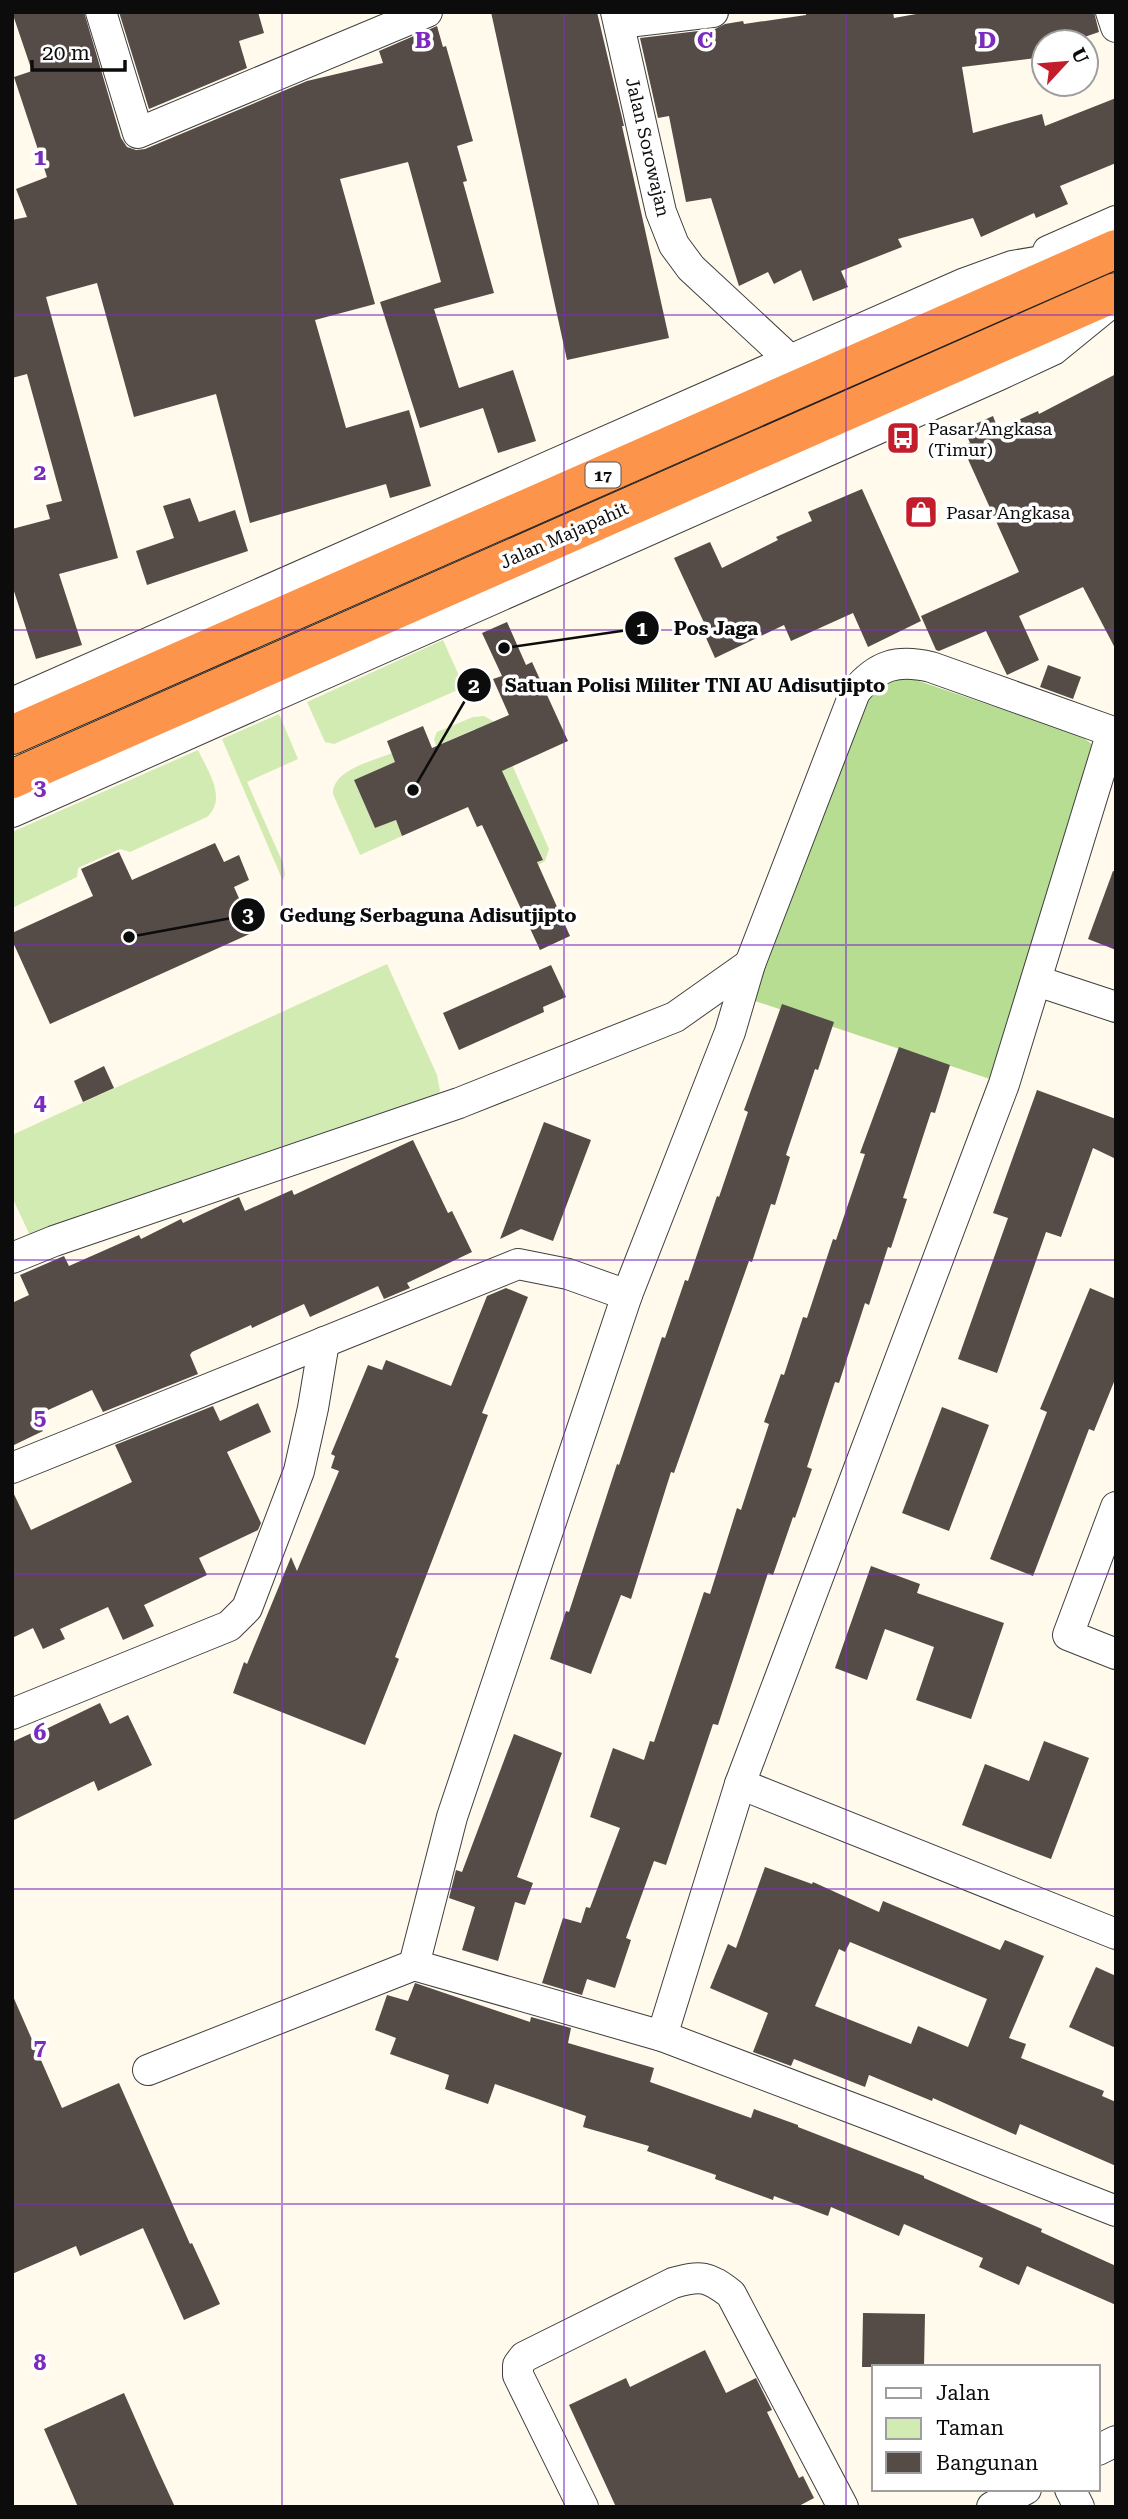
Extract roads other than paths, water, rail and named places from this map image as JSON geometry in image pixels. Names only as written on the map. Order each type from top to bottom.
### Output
[{"type":"highway","name":"17","points":[[12,735],[443,528],[1115,249]]},
{"type":"highway","name":"Jalan Majapahit","points":[[12,779],[728,478],[1116,292]]},
{"type":"street","points":[[100,12],[138,133],[427,12]]},
{"type":"street","points":[[617,17],[713,12]]},
{"type":"street","name":"Jalan Sorowajan","points":[[617,17],[661,212],[674,245],[691,268],[789,359]]},
{"type":"street","points":[[12,703],[443,528],[789,359],[1116,221]]},
{"type":"street","points":[[1012,266],[1115,249]]},
{"type":"street","points":[[1053,350],[1116,299]]},
{"type":"street","points":[[12,811],[728,478],[1053,350],[1116,322]]},
{"type":"street","points":[[414,1965],[452,1817],[627,1296],[730,1032],[750,964],[855,692],[868,676],[887,666],[914,663],[931,667],[1114,733],[1004,1084],[740,1784],[662,2036]]},
{"type":"street","points":[[12,1258],[54,1241],[459,1103],[650,1027],[675,1017],[750,964]]},
{"type":"street","points":[[1037,981],[1116,1007]]},
{"type":"street","points":[[12,1468],[517,1264],[568,1274],[627,1296]]},
{"type":"street","points":[[12,1714],[229,1626],[247,1608],[299,1471],[324,1342]]},
{"type":"street","points":[[1116,1507],[1068,1635],[1116,1654]]},
{"type":"street","points":[[740,1784],[1116,1934]]},
{"type":"street","points":[[148,2070],[414,1965],[662,2036],[1116,2211]]},
{"type":"street","points":[[583,2507],[518,2375],[518,2365],[524,2357],[673,2283],[697,2276],[719,2284],[732,2294],[843,2507]]},
{"type":"street","points":[[1100,2449],[1116,2441]]},
{"type":"street","points":[[992,2507],[1022,2491]]},
{"type":"street","points":[[1071,2491],[1079,2507]]},
{"type":"place","name":"Pasar Angkasa (Timur)","points":[[903,438]]},
{"type":"place","name":"Pasar Angkasa","points":[[921,512]]},
{"type":"place","name":"Pos Jaga","points":[[504,648]]},
{"type":"place","name":"Satuan Polisi Militer TNI AU Adisutjipto","points":[[413,790]]},
{"type":"place","name":"Gedung Serbaguna Adisutjipto","points":[[129,937]]}]
